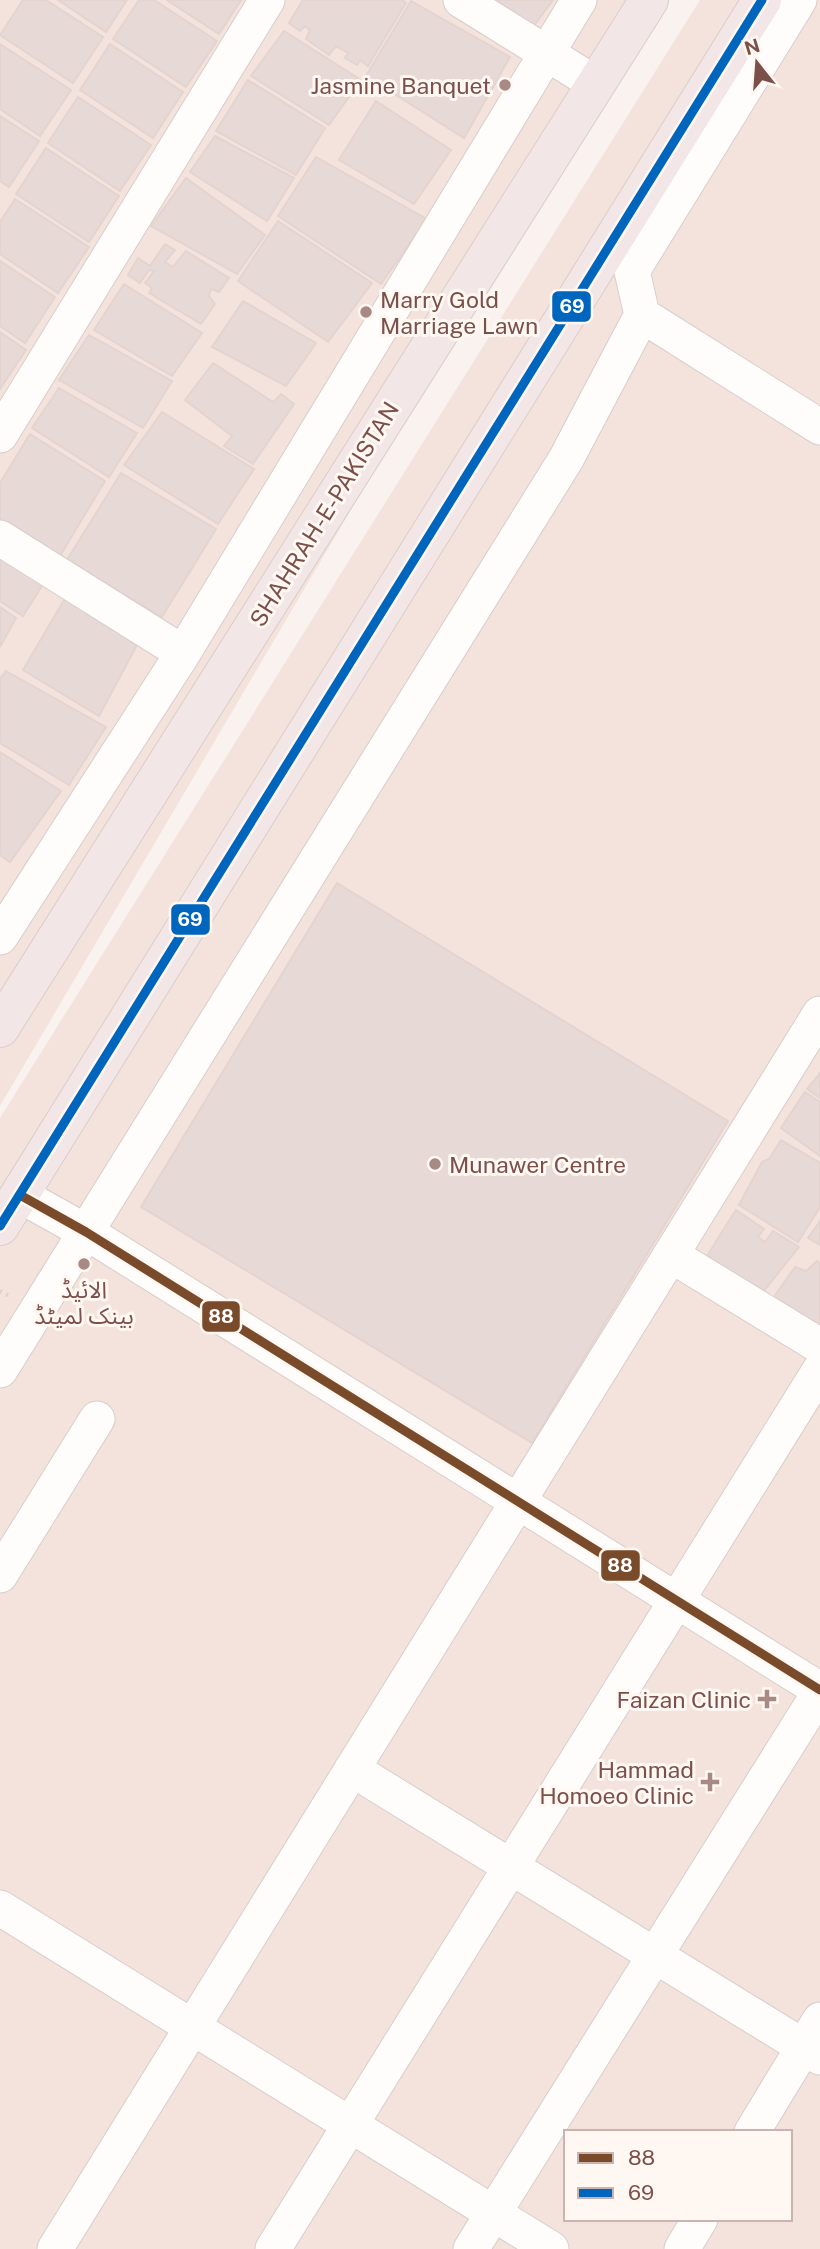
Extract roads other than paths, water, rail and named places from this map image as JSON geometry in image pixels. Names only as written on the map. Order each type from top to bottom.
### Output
[{"type":"highway","name":"SHAHRAH-E-PAKISTAN","points":[[0,1028],[649,0]]},
{"type":"highway","points":[[0,1226],[762,0]]},
{"type":"street","points":[[0,435],[267,0]]},
{"type":"street","points":[[461,0],[596,84]]},
{"type":"street","points":[[0,937],[183,653],[579,0]]},
{"type":"street","points":[[0,1370],[566,459],[642,315],[632,271],[799,0]]},
{"type":"street","points":[[642,315],[820,427]]},
{"type":"street","points":[[0,538],[183,653]]},
{"type":"street","points":[[55,2249],[820,1014]]},
{"type":"street","points":[[20,1195],[86,1233],[820,1691],[471,2249]]},
{"type":"street","points":[[671,1255],[820,1346]]},
{"type":"street","points":[[273,2249],[820,1370]]},
{"type":"street","points":[[0,1575],[97,1419]]},
{"type":"street","points":[[352,1769],[654,1955],[815,2041],[753,2130]]},
{"type":"street","points":[[0,1908],[551,2249]]},
{"type":"street","points":[[682,2249],[699,2221]]},
{"type":"place","name":"Jasmine Banquet","points":[[505,85]]},
{"type":"place","name":"Marry Gold Marriage Lawn","points":[[366,312]]},
{"type":"place","name":"Munawer Centre","points":[[435,1164]]},
{"type":"place","name":"الائیڈ بینک لمیٹڈ","points":[[84,1264]]},
{"type":"place","name":"Faizan Clinic","points":[[767,1699]]},
{"type":"place","name":"Hammad Homoeo Clinic","points":[[710,1782]]}]
